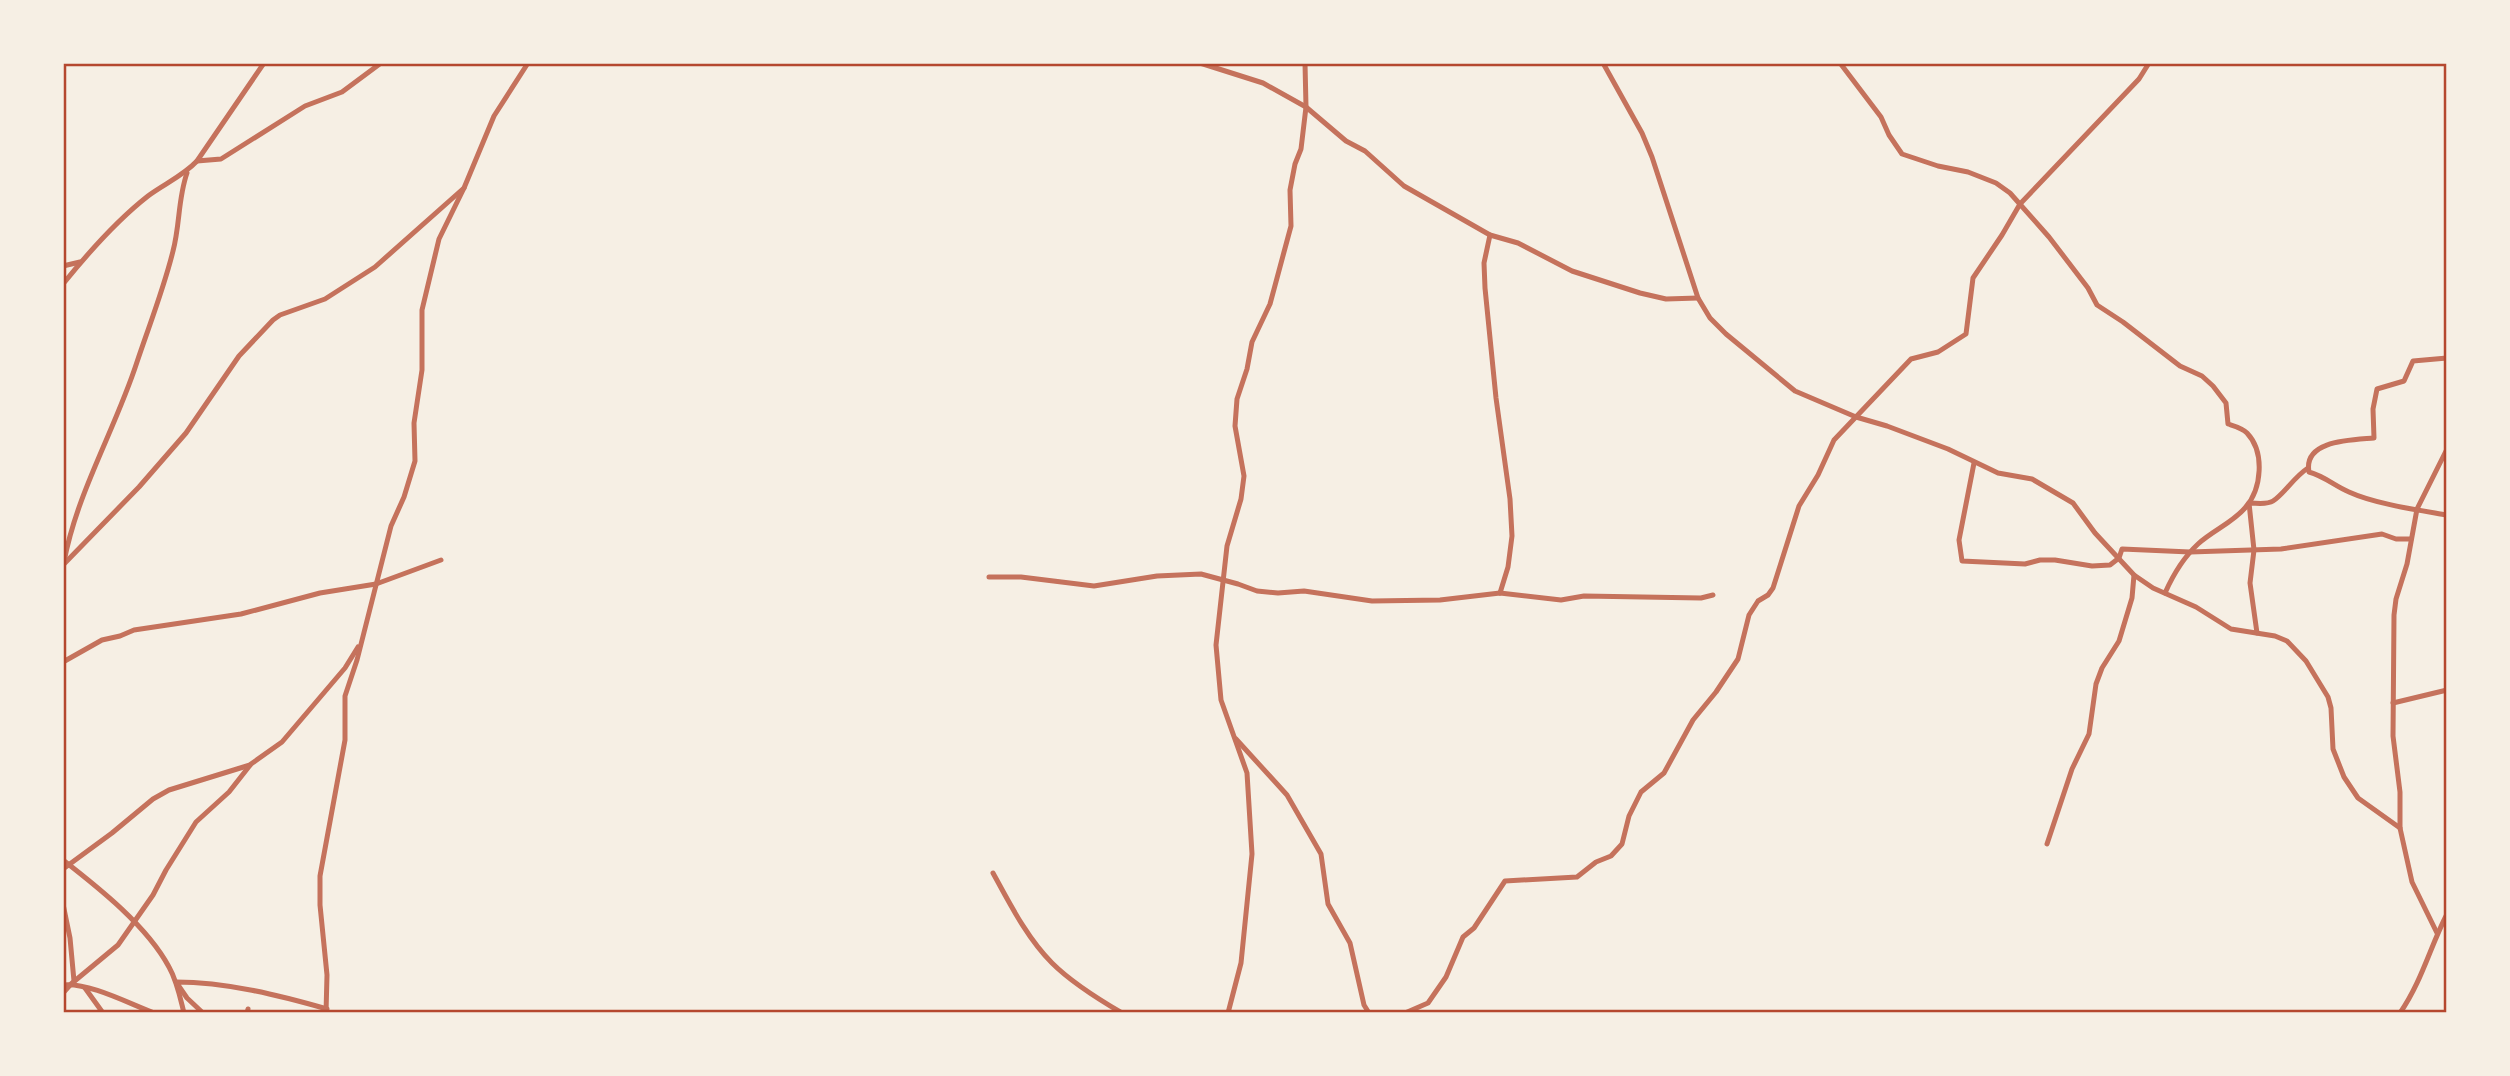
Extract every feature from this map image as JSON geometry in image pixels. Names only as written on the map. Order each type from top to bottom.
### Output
[{"type":"street","points":[[63,284],[80,262],[146,198],[187,173],[264,63]]},
{"type":"street","points":[[197,161],[221,159],[305,106],[342,92],[381,63]]},
{"type":"street","points":[[176,982],[198,982],[236,988],[326,1011],[327,975],[320,876],[345,740],[345,696],[362,642],[391,526],[404,497],[415,461],[414,423],[422,370],[422,310],[439,239],[494,116],[528,63]]},
{"type":"street","points":[[1200,63],[1263,83],[1306,107],[1404,186],[1490,235],[1518,243],[1572,271],[1640,293],[1666,299],[1698,298]]},
{"type":"street","points":[[1228,1013],[1241,963],[1252,853],[1247,773],[1221,701],[1216,645],[1227,546],[1241,499],[1244,476],[1235,426],[1237,399],[1252,342],[1270,304],[1291,226],[1290,190],[1301,149],[1306,107],[1306,63]]},
{"type":"street","points":[[1603,63],[1642,133],[1652,157],[1698,298],[1710,318],[1726,334],[1796,391],[1856,417],[1927,441],[1998,473],[2032,480],[2073,503],[2095,533],[2134,575],[2196,607],[2231,629],[2275,636],[2287,641],[2298,650],[2319,680],[2332,708],[2333,749],[2344,777],[2358,798],[2400,828]]},
{"type":"street","points":[[1840,63],[1881,117],[1902,154],[1996,183],[2020,204],[2049,237],[2088,288],[2097,305],[2170,359],[2202,376],[2226,403],[2228,424],[2246,431],[2254,443],[2259,456],[2256,485],[2249,503],[2190,552],[2165,593]]},
{"type":"street","points":[[1405,1013],[1428,1003],[1446,977],[1463,937],[1474,928],[1504,881],[1577,877],[1596,862],[1611,856],[1622,844],[1629,816],[1641,792],[1664,773],[1693,720],[1738,659],[1749,615],[1758,601],[1773,588],[1799,506],[1818,475],[1833,440],[1911,359],[1938,352],[1965,334],[1972,278],[2020,204],[2139,79],[2149,63]]},
{"type":"street","points":[[63,564],[82,496],[125,397],[167,273],[178,224],[181,189],[187,173]]},
{"type":"street","points":[[63,564],[139,487],[186,433],[239,356],[273,320],[325,299],[375,267],[464,188]]},
{"type":"street","points":[[1490,235],[1484,263],[1485,288],[1513,536],[1500,593]]},
{"type":"street","points":[[63,266],[80,262]]},
{"type":"street","points":[[2447,358],[2413,361],[2404,381],[2376,389],[2373,409],[2374,438],[2335,442],[2314,452],[2309,457],[2308,468],[2309,472],[2350,493],[2447,515]]},
{"type":"street","points":[[2437,933],[2410,874],[2400,828],[2393,703],[2396,599],[2407,564],[2417,509],[2447,449]]},
{"type":"street","points":[[1974,463],[1959,540],[1962,561],[2025,564],[2055,560],[2092,566],[2110,565],[2119,558],[2122,549],[2190,552],[2281,549],[2382,534],[2410,540]]},
{"type":"street","points":[[2249,503],[2264,504],[2274,501],[2297,475],[2308,468]]},
{"type":"street","points":[[2249,503],[2254,550],[2250,583],[2257,633]]},
{"type":"street","points":[[63,662],[102,639],[134,630],[241,614],[320,593],[376,584],[441,559]]},
{"type":"street","points":[[989,578],[1020,577],[1080,586],[1201,574],[1269,593],[1304,592],[1372,601],[1440,600],[1500,593],[1561,600],[1584,596],[1694,598],[1713,595]]},
{"type":"street","points":[[2047,844],[2053,821],[2089,734],[2096,684],[2102,668],[2119,641],[2132,598],[2134,575]]},
{"type":"street","points":[[63,993],[118,945],[153,895],[196,822],[229,792],[251,764],[282,742],[345,668],[362,642]]},
{"type":"street","points":[[2393,703],[2447,690]]},
{"type":"street","points":[[1232,734],[1287,795],[1321,854],[1328,904],[1350,943],[1364,1005],[1369,1013]]},
{"type":"street","points":[[184,1013],[169,966],[134,922],[104,892],[65,864],[169,790],[251,764]]},
{"type":"street","points":[[993,873],[1022,925],[1052,963],[1122,1013]]},
{"type":"street","points":[[63,904],[70,938],[73,983]]},
{"type":"street","points":[[2400,1013],[2431,955],[2437,933],[2447,914]]},
{"type":"street","points":[[176,982],[187,998],[203,1013]]},
{"type":"street","points":[[63,985],[73,983],[154,1013]]},
{"type":"street","points":[[85,988],[103,1013]]}]
